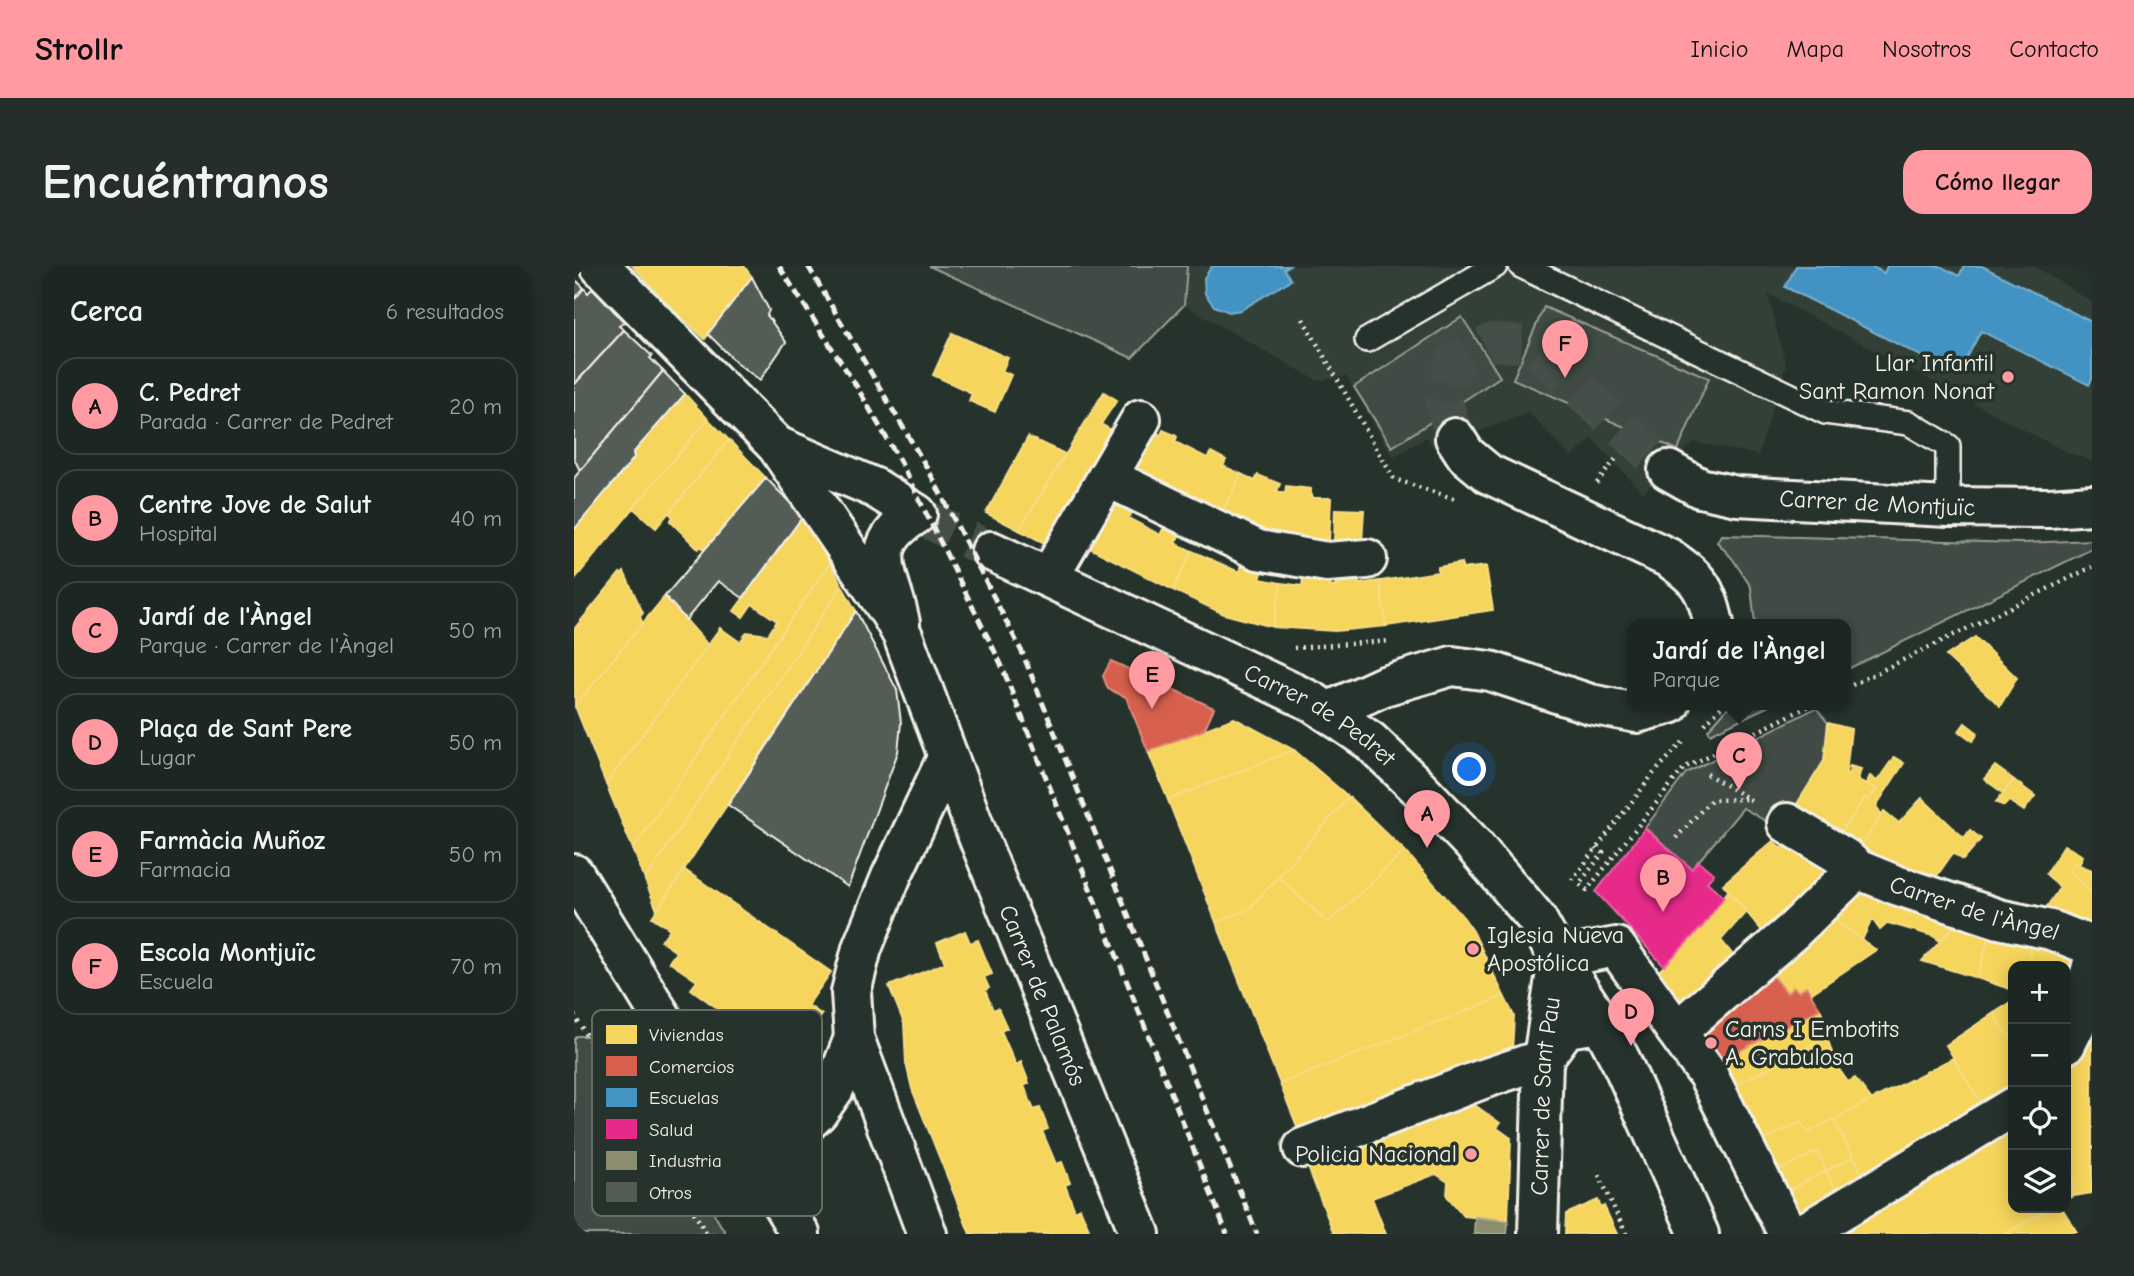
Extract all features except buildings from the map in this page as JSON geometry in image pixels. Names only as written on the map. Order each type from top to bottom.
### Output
[{"type":"street","points":[[600,266],[777,446],[903,636]]},
{"type":"street","points":[[1049,577],[1141,419]]},
{"type":"street","points":[[1455,438],[1466,455],[1489,474],[1668,558],[1694,576],[1709,599],[1713,619]]},
{"type":"street","points":[[777,446],[875,488],[916,514],[899,525],[888,538],[883,559],[903,636]]},
{"type":"street","name":"Carrer de Montjuïc","points":[[1668,470],[1700,488],[1737,496],[1948,507],[2049,508],[2092,505]]},
{"type":"street","points":[[1107,477],[1258,550],[1327,562],[1367,559]]},
{"type":"street","name":"Carrer de Pedret","points":[[991,551],[1313,702],[1370,741],[1471,842],[1536,918],[1558,958],[1601,1023],[1621,1061],[1699,1234]]},
{"type":"street","name":"Carrer de Palamós","points":[[903,636],[979,839],[1140,1234]]},
{"type":"street","points":[[1327,712],[1384,686],[1452,666],[1490,671],[1590,704],[1637,713],[1648,710]]},
{"type":"street","points":[[927,1234],[854,1038],[851,992],[862,948],[891,877],[948,757]]},
{"type":"street","name":"Carrer de l'Àngel","points":[[1787,823],[1845,858],[1857,869],[1922,894],[1999,919],[2051,930],[2092,946]]},
{"type":"street","name":"Carrer de l'Àngel","points":[[1675,1030],[1793,931],[1857,869]]},
{"type":"street","points":[[574,874],[657,1010]]},
{"type":"street","points":[[1558,958],[1616,947],[1708,1075],[1788,1234]]},
{"type":"street","name":"Carrer de Sant Pau","points":[[1538,1234],[1543,1059],[1558,958]]},
{"type":"street","points":[[2079,1028],[2092,966]]},
{"type":"street","points":[[1303,1148],[1480,1080],[1543,1059],[1566,1028],[1601,1023]]},
{"type":"street","points":[[822,1106],[834,1089],[854,1038]]},
{"type":"street","points":[[1802,1234],[2008,1110]]},
{"type":"street","points":[[822,1112],[884,1122]]},
{"type":"street","points":[[789,1216],[800,1234]]},
{"type":"lane","points":[[1367,340],[1495,266]]},
{"type":"lane","points":[[1521,266],[1825,412],[1909,424],[1938,440],[1948,446],[1948,507]]},
{"type":"path","points":[[1303,319],[1394,479]]},
{"type":"path","points":[[1591,489],[1618,456]]},
{"type":"path","points":[[1851,686],[2092,567]]},
{"type":"path","points":[[1288,649],[1393,640]]},
{"type":"path","points":[[1699,731],[1718,710]]},
{"type":"path","points":[[1596,848],[1603,853],[1579,884],[1587,890],[1684,768],[1801,710]]},
{"type":"path","points":[[1572,880],[1654,773],[1685,740]]},
{"type":"path","points":[[1707,774],[1787,823]]},
{"type":"path","points":[[1676,838],[1711,800],[1748,799]]},
{"type":"path","points":[[574,1015],[592,1044]]},
{"type":"path","points":[[1600,1175],[1626,1234]]},
{"type":"path","points":[[697,1216],[708,1234]]},
{"type":"shaded area","points":[[929,266],[1187,266],[1184,305],[1132,358]]},
{"type":"shaded area","points":[[1187,266],[2034,266],[2092,302],[2092,461],[2066,452],[1768,294],[1786,366],[1758,455],[1694,442],[1643,493],[1592,439],[1571,457],[1529,413],[1433,448],[1427,437],[1393,457],[1346,376],[1318,381],[1184,305]]},
{"type":"shaded area","points":[[1544,307],[1709,378],[1678,450],[1513,379]]},
{"type":"shaded area","points":[[1462,317],[1500,377],[1392,447],[1354,387]]},
{"type":"shaded area","points":[[1721,535],[2022,543],[2092,540],[2092,549],[1851,668],[1851,619],[1754,619],[1751,587],[1732,558],[1717,542]]},
{"type":"shaded area","points":[[1726,710],[1760,710],[1710,734],[1708,730]]},
{"type":"shaded area","points":[[1812,710],[1818,710],[1828,723],[1824,761],[1792,812],[1793,837],[1743,808],[1692,869],[1645,828],[1686,773]]},
{"type":"shaded area","points":[[577,1036],[592,1036],[592,1216],[715,1216],[726,1234],[574,1234],[574,1039]]},
{"type":"tunnel","points":[[1455,438],[1444,403],[1454,361],[1493,342],[1530,345],[1668,470]]},
{"type":"tunnel","points":[[917,514],[991,551]]},
{"type":"railway","points":[[779,266],[857,387],[902,465],[1001,664],[1227,1234]]},
{"type":"railway","points":[[808,266],[930,473],[1022,652],[1257,1234]]},
{"type":"place","name":"Llar Infantil Sant Ramon Nonat","points":[[2008,377]]},
{"type":"place","name":"Escola Montjuïc","points":[[1565,378]]},
{"type":"place","name":"Farmàcia Muñoz","points":[[1152,709]]},
{"type":"place","name":"Jardí de l'Àngel","points":[[1739,790]]},
{"type":"place","name":"C. Pedret","points":[[1427,848]]},
{"type":"place","name":"Centre Jove de Salut","points":[[1663,912]]},
{"type":"place","name":"Iglesia Nueva Apostólica","points":[[1473,949]]},
{"type":"place","name":"Carns I Embotits A. Grabulosa","points":[[1711,1043]]},
{"type":"place","name":"Plaça de Sant Pere","points":[[1631,1046]]},
{"type":"place","name":"Policia Nacional","points":[[1471,1154]]}]
